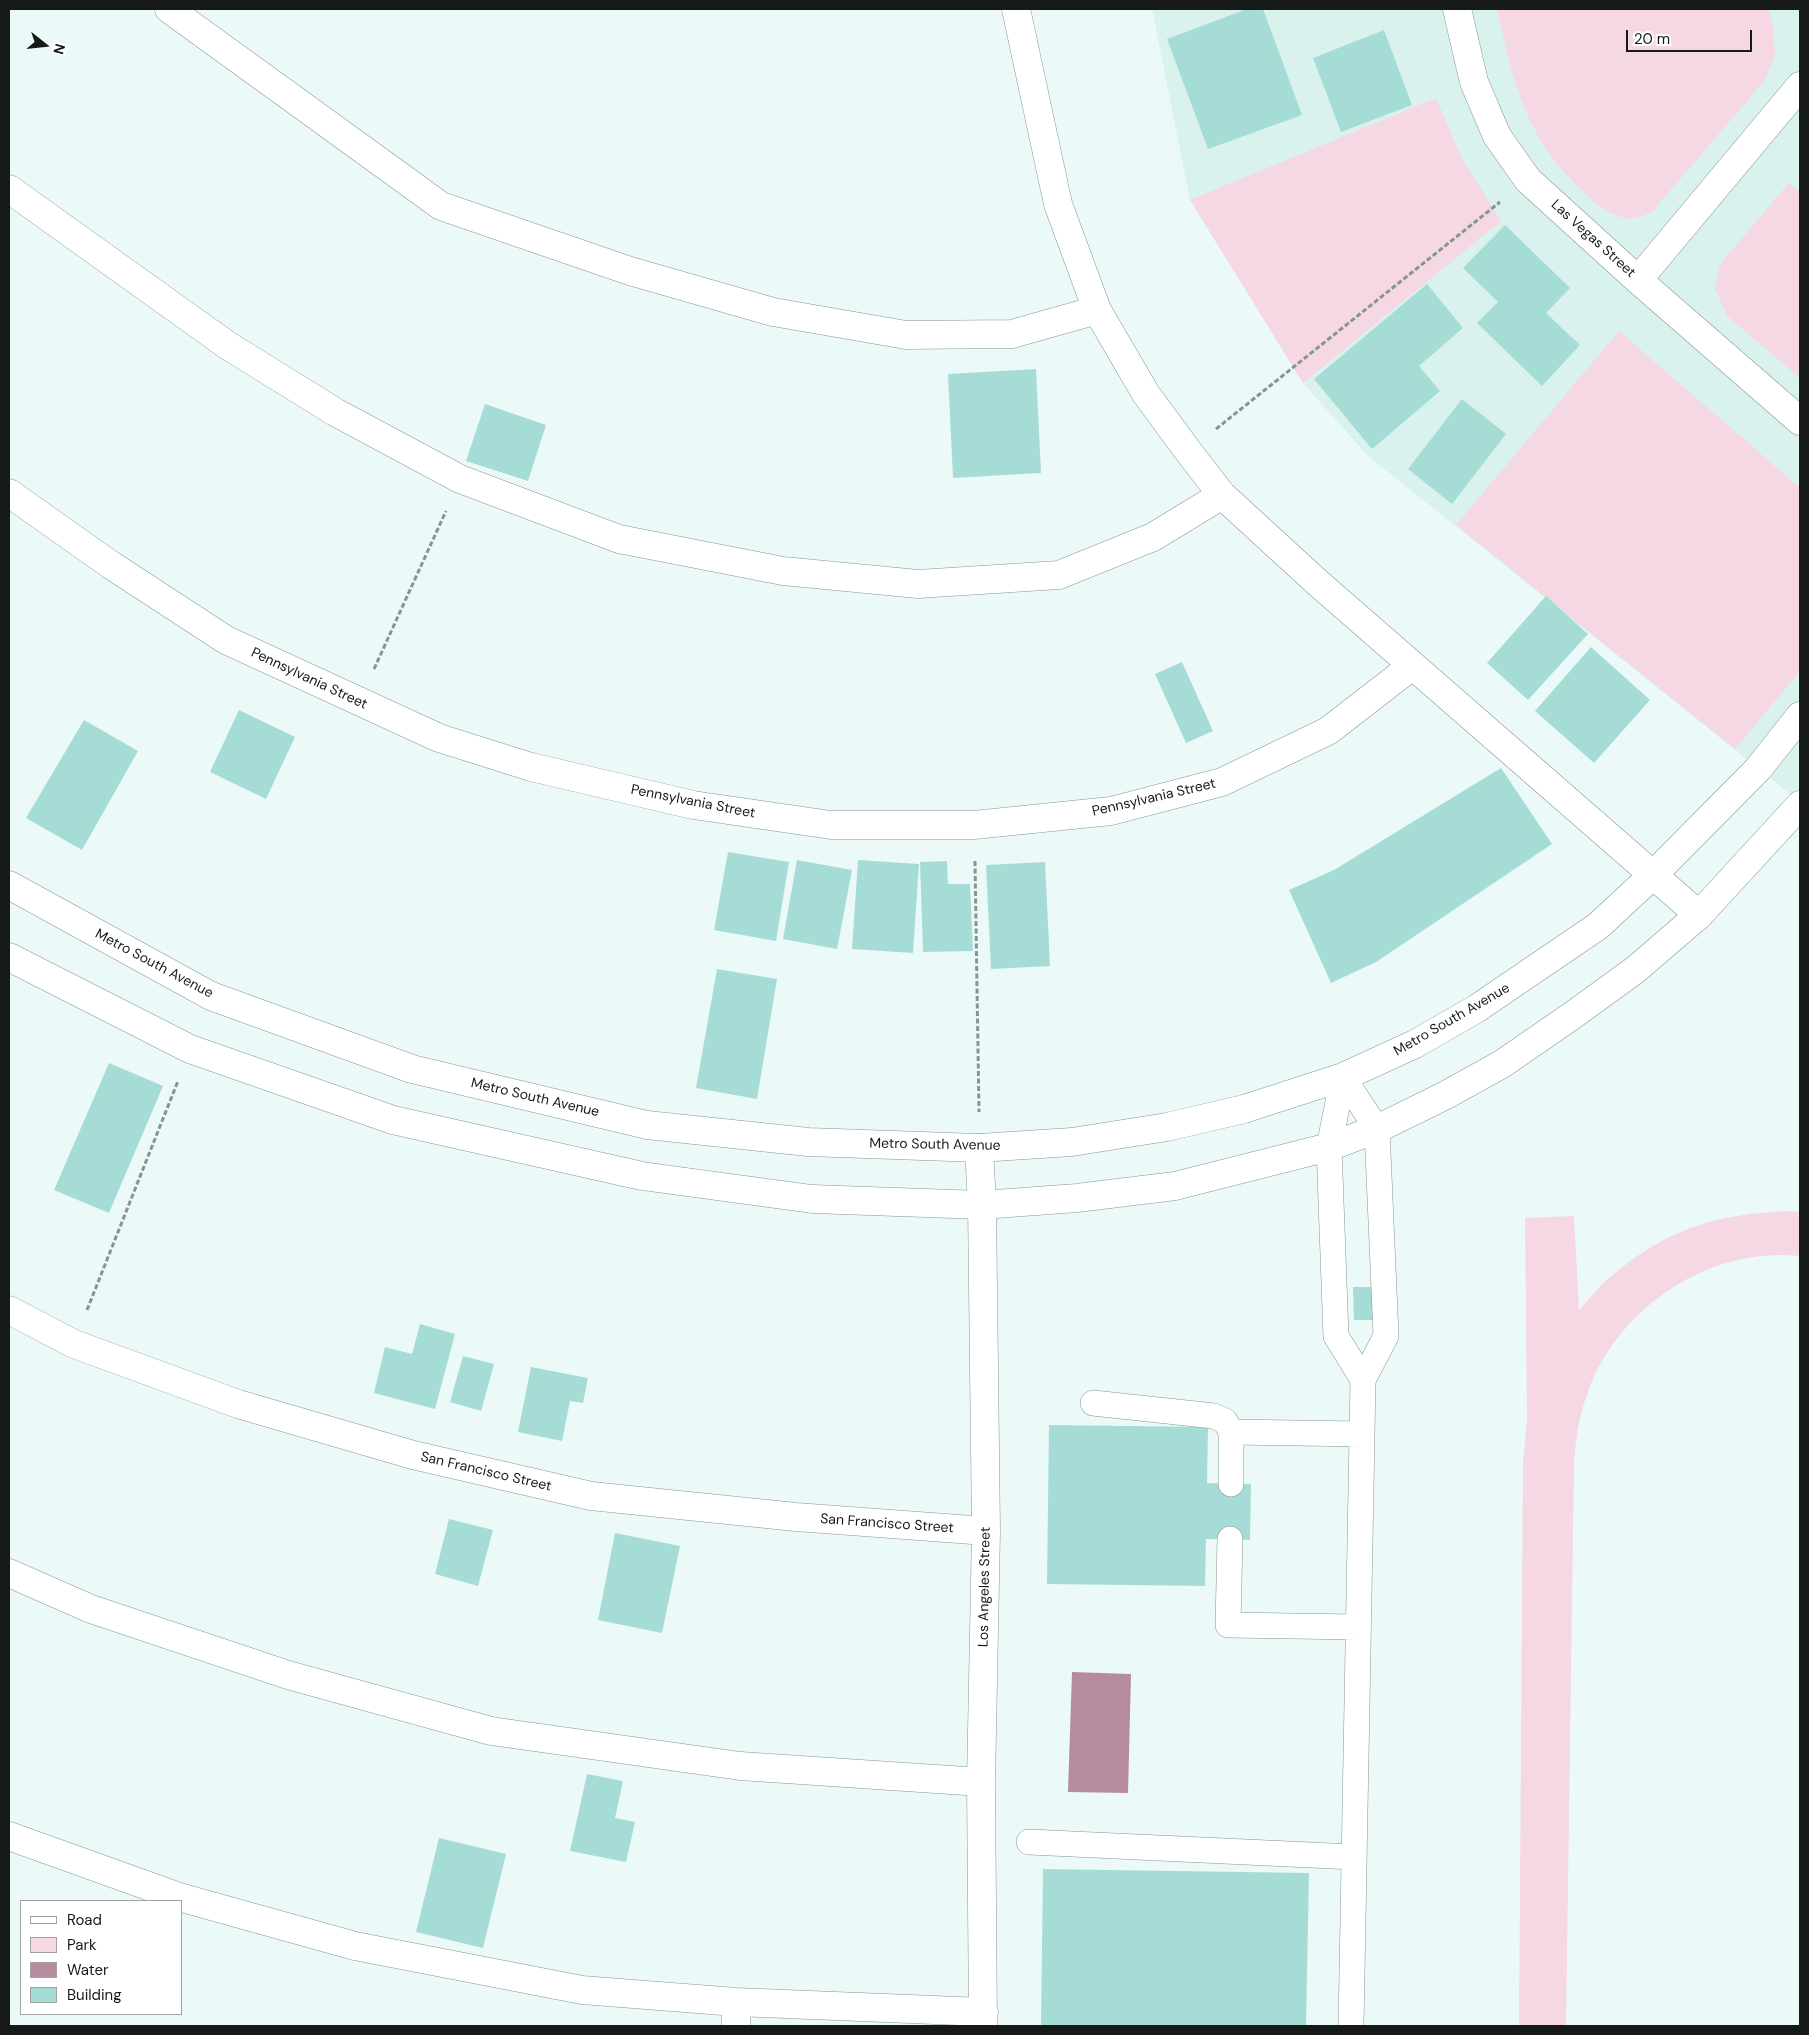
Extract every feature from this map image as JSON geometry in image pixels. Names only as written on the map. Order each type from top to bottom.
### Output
[{"type":"street","points":[[169,9],[441,206],[630,271],[773,312],[906,335],[1012,334],[1097,310]]},
{"type":"street","points":[[1016,9],[1058,204],[1097,310],[1146,394],[1188,451],[1222,495],[1412,666],[1699,915]]},
{"type":"street","name":"Las Vegas Street","points":[[1458,9],[1474,82],[1497,136],[1528,180],[1638,280],[1800,421]]},
{"type":"street","points":[[1638,280],[1800,86]]},
{"type":"street","points":[[9,189],[227,346],[335,412],[460,479],[619,539],[783,571],[918,584],[1059,575],[1153,537],[1222,495]]},
{"type":"street","name":"Pennsylvania Street","points":[[9,493],[111,565],[226,640],[439,738],[531,767],[693,805],[831,825],[974,825],[1111,811],[1222,782],[1328,731],[1412,666]]},
{"type":"street","name":"Metro South Avenue","points":[[9,885],[211,996],[412,1069],[647,1125],[808,1142],[979,1148],[1072,1142],[1168,1127],[1244,1109],[1343,1077],[1415,1044],[1508,988],[1598,926],[1654,874],[1758,769],[1800,716]]},
{"type":"street","points":[[9,957],[190,1049],[393,1120],[642,1176],[812,1199],[982,1205],[1078,1198],[1175,1186],[1329,1148],[1378,1129],[1446,1095],[1502,1064],[1635,970],[1699,915],[1800,806]]},
{"type":"street","name":"Los Angeles Street","points":[[979,1148],[982,1205],[986,1531],[981,1782],[983,2019]]},
{"type":"street","name":"San Francisco Street","points":[[9,1310],[74,1344],[248,1407],[413,1455],[591,1496],[796,1517],[986,1531]]},
{"type":"street","points":[[9,1573],[91,1609],[288,1675],[491,1732],[740,1766],[981,1782]]},
{"type":"street","points":[[9,1836],[179,1897],[354,1946],[582,1990],[736,2014],[983,2019]]},
{"type":"lane","points":[[1343,1077],[1378,1129],[1386,1336],[1363,1380],[1351,2026]]},
{"type":"lane","points":[[1343,1077],[1329,1148],[1336,1336],[1363,1380]]},
{"type":"lane","points":[[1093,1404],[1214,1416],[1225,1422],[1231,1432],[1231,1484]]},
{"type":"lane","points":[[1231,1432],[1362,1434]]},
{"type":"lane","points":[[1230,1539],[1228,1625],[1358,1627]]},
{"type":"lane","points":[[1029,1842],[1354,1856]]},
{"type":"path","points":[[1188,451],[1528,180]]},
{"type":"path","points":[[359,701],[460,479]]},
{"type":"path","points":[[974,825],[979,1148]]},
{"type":"path","points":[[74,1344],[190,1049]]},
{"type":"shaded area","points":[[1152,9],[1800,9],[1800,802],[1368,456],[1303,383],[1190,200]]},
{"type":"green space","points":[[1497,9],[1769,9],[1773,27],[1775,56],[1764,81],[1651,213],[1634,218],[1625,218],[1612,214],[1586,194],[1562,170],[1534,128],[1516,84]]},
{"type":"green space","points":[[1436,98],[1462,159],[1501,221],[1303,383],[1190,200]]},
{"type":"green space","points":[[1789,183],[1800,192],[1800,378],[1727,316],[1715,288],[1720,264]]},
{"type":"green space","points":[[1619,331],[1800,488],[1800,671],[1735,749],[1456,525]]},
{"type":"green space","points":[[1791,1211],[1800,1212],[1800,1256],[1766,1255],[1733,1261],[1701,1272],[1672,1288],[1645,1309],[1621,1333],[1602,1361],[1582,1409],[1574,1463],[1566,2026],[1519,2026],[1523,1461],[1527,1421],[1525,1218],[1574,1216],[1579,1310],[1596,1290],[1630,1262],[1651,1247],[1672,1236],[1715,1220]]},
{"type":"water","points":[[1072,1672],[1131,1674],[1128,1793],[1068,1792]]},
{"type":"building","points":[[1247,9],[1263,9],[1302,115],[1208,149],[1167,39]]},
{"type":"building","points":[[1384,30],[1412,105],[1341,132],[1313,58]]},
{"type":"building","points":[[1505,225],[1570,288],[1546,313],[1580,345],[1542,386],[1477,323],[1498,302],[1463,268]]},
{"type":"building","points":[[1427,284],[1463,328],[1419,366],[1440,391],[1372,449],[1314,379]]},
{"type":"building","points":[[1036,369],[1041,473],[953,478],[948,374]]},
{"type":"building","points":[[1462,399],[1506,434],[1452,504],[1408,469]]},
{"type":"building","points":[[485,404],[546,425],[528,481],[466,461]]},
{"type":"building","points":[[1546,596],[1588,634],[1528,700],[1487,663]]},
{"type":"building","points":[[1591,647],[1650,700],[1594,763],[1535,711]]},
{"type":"building","points":[[1182,662],[1213,731],[1186,743],[1155,674]]},
{"type":"building","points":[[239,710],[295,737],[266,799],[210,772]]},
{"type":"building","points":[[84,720],[138,751],[82,850],[26,818]]},
{"type":"building","points":[[1501,768],[1552,844],[1376,962],[1331,983],[1289,890],[1334,870]]},
{"type":"building","points":[[728,852],[789,862],[776,941],[714,930]]},
{"type":"building","points":[[797,860],[852,870],[837,949],[783,939]]},
{"type":"building","points":[[858,860],[919,864],[913,953],[852,949]]},
{"type":"building","points":[[947,861],[948,884],[970,884],[973,951],[923,952],[920,862]]},
{"type":"building","points":[[1045,862],[1050,966],[991,969],[986,865]]},
{"type":"building","points":[[717,969],[777,979],[757,1099],[696,1088]]},
{"type":"building","points":[[109,1063],[163,1086],[109,1213],[54,1190]]},
{"type":"building","points":[[1353,1287],[1372,1287],[1374,1320],[1354,1320]]},
{"type":"building","points":[[420,1324],[455,1334],[435,1409],[374,1393],[385,1347],[412,1354]]},
{"type":"building","points":[[463,1356],[494,1364],[481,1411],[450,1402]]},
{"type":"building","points":[[531,1367],[588,1378],[583,1403],[570,1401],[562,1441],[518,1432]]},
{"type":"building","points":[[1049,1425],[1208,1427],[1207,1483],[1251,1484],[1250,1540],[1206,1539],[1205,1586],[1047,1584]]},
{"type":"building","points":[[449,1519],[493,1530],[478,1586],[435,1574]]},
{"type":"building","points":[[615,1533],[680,1546],[662,1633],[598,1620]]},
{"type":"building","points":[[587,1774],[623,1781],[615,1818],[635,1822],[626,1862],[570,1851]]},
{"type":"building","points":[[439,1838],[506,1854],[483,1948],[416,1932]]},
{"type":"building","points":[[1043,1869],[1309,1873],[1306,2026],[1041,2026]]}]
